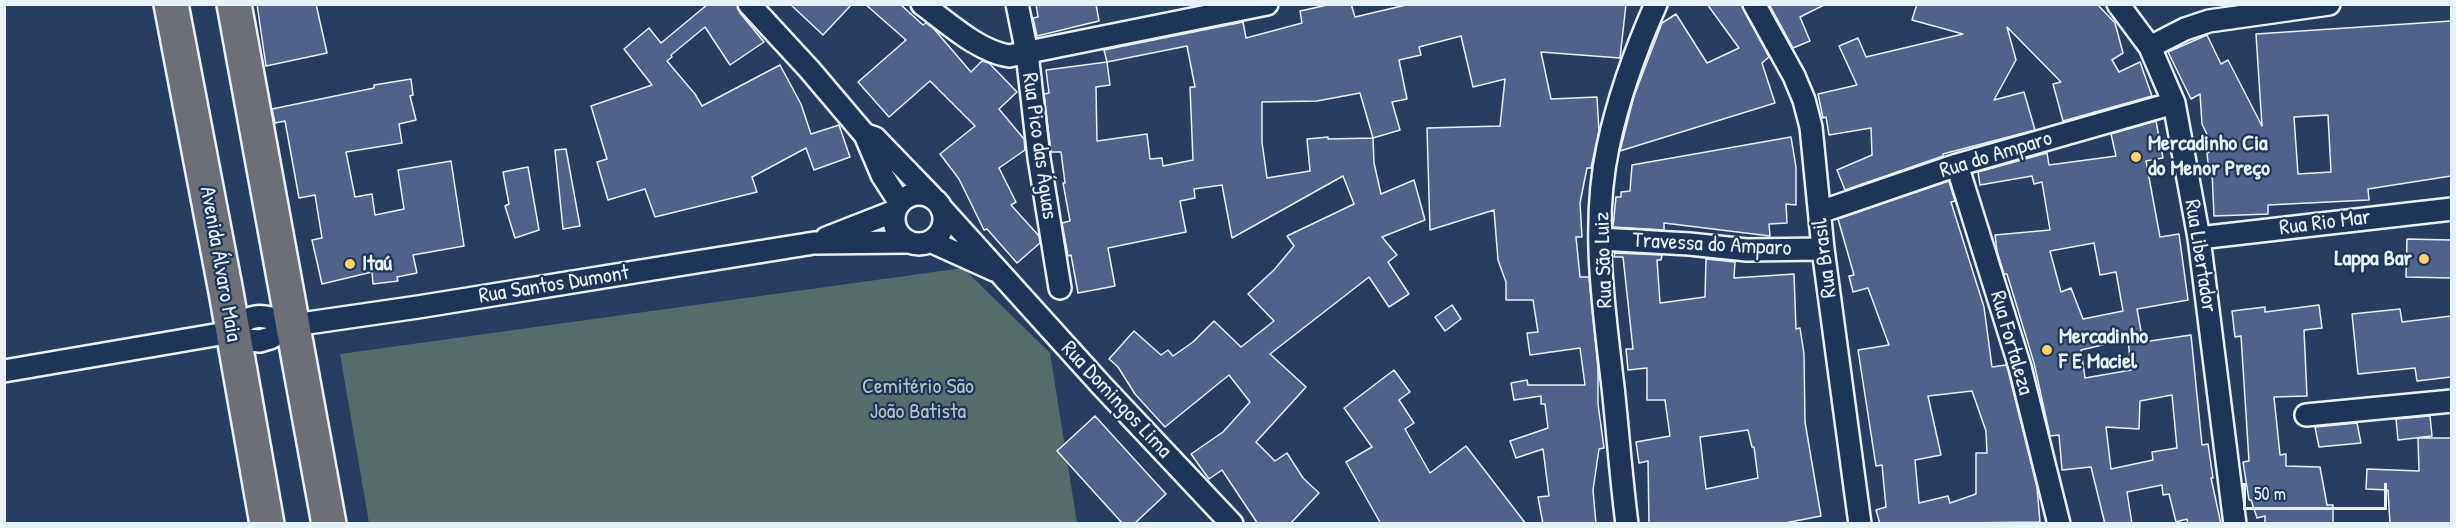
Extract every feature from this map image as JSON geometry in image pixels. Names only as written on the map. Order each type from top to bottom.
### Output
[{"type":"main road","name":"Avenida Álvaro Maia","points":[[171,4],[267,524]]},
{"type":"main road","points":[[234,4],[329,524]]},
{"type":"street","name":"Rua Domingos Lima","points":[[749,4],[809,69],[865,135],[897,207]]},
{"type":"street","points":[[922,4],[997,54],[1009,56],[1267,4]]},
{"type":"street","name":"Rua Pico das Águas","points":[[1017,4],[1060,288]]},
{"type":"street","name":"Rua São Luiz","points":[[1627,524],[1603,300],[1600,239],[1608,147],[1620,102],[1656,4]]},
{"type":"street","name":"Rua Brasil","points":[[1754,4],[1794,76],[1804,100],[1811,127],[1823,249],[1860,524]]},
{"type":"street","name":"Rua Libertador","points":[[2118,4],[2150,47],[2174,103],[2199,238],[2235,524]]},
{"type":"street","points":[[2150,47],[2209,21],[2329,4]]},
{"type":"street","name":"Rua do Amparo","points":[[1820,212],[1957,165],[2174,103]]},
{"type":"street","name":"Rua Domingos Lima","points":[[865,135],[875,138],[938,204],[1003,274],[1079,362],[1232,524]]},
{"type":"street","name":"Rua Fortaleza","points":[[1957,165],[2020,367],[2059,524]]},
{"type":"street","points":[[915,194],[938,204],[945,219],[944,228],[932,242],[915,245],[907,242],[895,228],[897,207],[906,197],[915,194]]},
{"type":"street","name":"Rua Santos Dumont","points":[[814,243],[897,207]]},
{"type":"street","name":"Rua Rio Mar","points":[[2199,238],[2451,208]]},
{"type":"street","name":"Travessa do Amparo","points":[[1600,239],[1678,243],[1747,250],[1823,249]]},
{"type":"street","name":"Rua Santos Dumont","points":[[4,371],[232,332],[247,340],[260,341],[294,325],[814,243],[907,242]]},
{"type":"street","name":"Rua Domingos Lima","points":[[932,242],[1003,274]]},
{"type":"street","points":[[2306,415],[2451,401]]},
{"type":"green space","name":"Cemitério São João Batista","points":[[963,268],[1050,353],[1077,523],[369,523],[340,354]]},
{"type":"building","points":[[257,4],[316,4],[327,53],[266,66]]},
{"type":"building","points":[[708,4],[737,4],[740,13],[764,42],[730,65],[705,27],[671,55],[672,57],[667,61],[695,94],[702,106],[780,65],[801,104],[811,134],[839,125],[850,157],[814,170],[806,148],[752,177],[757,192],[655,217],[645,189],[608,200],[597,162],[607,159],[591,106],[652,85],[624,49],[649,28],[661,43]]},
{"type":"building","points":[[790,4],[852,4],[823,35]]},
{"type":"building","points":[[865,4],[900,4],[923,25],[926,23],[934,29],[971,72],[982,61],[989,63],[1017,92],[999,109],[1024,139],[1025,150],[999,168],[1016,202],[1011,205],[1039,236],[1040,243],[1017,263],[987,229],[984,230],[959,179],[940,154],[975,126],[930,81],[889,117],[858,82],[906,40]]},
{"type":"building","points":[[1036,4],[1096,4],[1099,21],[1037,36],[1033,18],[1038,17]]},
{"type":"building","points":[[1332,4],[1351,4],[1355,17],[1410,4],[1626,4],[1620,58],[1541,52],[1551,99],[1597,97],[1599,131],[1591,168],[1587,168],[1580,203],[1582,237],[1576,237],[1580,277],[1589,277],[1598,368],[1598,404],[1604,448],[1599,449],[1593,490],[1596,524],[1543,524],[1538,497],[1549,496],[1543,449],[1516,458],[1510,441],[1548,428],[1545,404],[1541,404],[1541,396],[1514,400],[1511,383],[1527,380],[1528,385],[1585,385],[1580,348],[1530,355],[1527,333],[1538,332],[1533,300],[1506,300],[1506,282],[1498,260],[1494,210],[1430,230],[1427,128],[1500,126],[1505,79],[1473,87],[1461,36],[1419,47],[1421,55],[1399,60],[1407,99],[1392,102],[1400,130],[1373,138],[1374,163],[1381,194],[1414,180],[1425,220],[1382,237],[1397,255],[1388,262],[1409,294],[1389,307],[1369,277],[1270,354],[1306,387],[1256,442],[1275,461],[1287,453],[1303,478],[1319,493],[1290,524],[1258,524],[1222,470],[1209,479],[1191,454],[1223,432],[1250,402],[1229,375],[1165,427],[1135,394],[1118,367],[1109,359],[1134,331],[1161,355],[1168,350],[1173,356],[1193,342],[1214,321],[1241,347],[1274,321],[1248,294],[1274,270],[1294,246],[1287,236],[1354,204],[1343,176],[1232,238],[1222,185],[1194,189],[1195,198],[1180,201],[1186,232],[1108,248],[1115,286],[1078,293],[1062,223],[1070,221],[1063,183],[1065,183],[1061,152],[1051,152],[1044,94],[1049,93],[1046,70],[1107,62],[1104,50],[1243,22],[1246,38],[1302,23],[1300,11]],"holes":[[[1187,46],[1195,87],[1190,87],[1193,160],[1163,166],[1162,158],[1150,159],[1147,134],[1097,141],[1096,87],[1110,85],[1107,62]],[[1360,93],[1373,138],[1328,139],[1328,137],[1307,139],[1310,171],[1267,178],[1262,142],[1262,102],[1317,101]]]},
{"type":"building","points":[[1707,4],[1741,4],[1769,57],[1762,63],[1775,103],[1620,151],[1634,96],[1662,23],[1676,14],[1707,63],[1739,48]]},
{"type":"building","points":[[1769,4],[1826,4],[1800,17],[1810,41],[1793,48]]},
{"type":"building","points":[[1917,4],[2097,4],[2115,23],[2123,53],[2112,60],[2119,72],[2140,62],[2152,96],[2063,121],[2053,84],[2061,82],[2007,27],[2016,60],[1994,100],[2024,92],[2035,130],[1943,154],[1943,156],[1845,190],[1837,170],[1872,155],[1871,128],[1829,135],[1818,94],[1857,85],[1839,46],[1858,38],[1866,57],[1963,34],[1912,20]]},
{"type":"building","points":[[2451,21],[2451,176],[2368,189],[2369,200],[2268,205],[2268,214],[2214,216],[2212,172],[2209,172],[2207,153],[2214,149],[2202,124],[2200,94],[2191,99],[2168,52],[2207,35],[2221,64],[2228,60],[2262,126],[2256,34]],"holes":[[[2328,115],[2331,172],[2298,174],[2294,117]]]},
{"type":"building","points":[[411,79],[413,95],[410,96],[416,120],[399,124],[402,143],[346,152],[355,197],[372,194],[375,215],[404,209],[398,170],[451,161],[464,246],[413,255],[417,273],[397,277],[398,281],[373,284],[372,272],[322,284],[312,240],[322,238],[315,195],[299,198],[285,121],[275,123],[272,109],[374,88],[374,85]]},
{"type":"building","points":[[2156,121],[2163,158],[2146,161],[2160,237],[2179,234],[2188,300],[2137,309],[2143,342],[2191,335],[2202,445],[2208,444],[2213,478],[2211,478],[2221,524],[2188,524],[2187,519],[2176,522],[2169,494],[2163,495],[2162,485],[2127,492],[2132,524],[2105,524],[2091,467],[2062,470],[2059,435],[2050,436],[2034,363],[2007,274],[2004,274],[1997,251],[1995,235],[2050,230],[2042,182],[2034,184],[2032,176],[1980,185],[1978,172],[2047,153],[2049,165],[2116,156],[2111,134]],"holes":[[[2094,243],[2100,275],[2116,272],[2123,311],[2083,319],[2071,288],[2061,292],[2050,251]],[[2128,339],[2131,370],[2085,378],[2081,350]],[[2172,395],[2177,448],[2152,452],[2153,460],[2111,469],[2106,427],[2139,429],[2140,401]]]},
{"type":"building","points":[[1791,137],[1796,167],[1796,205],[1786,204],[1787,223],[1769,224],[1770,236],[1664,223],[1664,230],[1613,227],[1616,197],[1621,197],[1621,192],[1630,191],[1632,165]]},
{"type":"building","points":[[566,149],[580,226],[563,229],[555,150]]},
{"type":"building","points":[[528,167],[539,230],[515,238],[505,206],[509,204],[503,172]]},
{"type":"building","points":[[1949,181],[1955,201],[1951,202],[1984,307],[1992,367],[2006,365],[2008,370],[2037,487],[2040,522],[1880,524],[1876,510],[1886,507],[1882,465],[1876,466],[1858,350],[1889,345],[1868,288],[1853,292],[1849,276],[1854,275],[1838,219]],"holes":[[[1972,391],[1986,431],[1987,453],[1976,453],[1976,494],[1950,503],[1948,496],[1919,503],[1915,460],[1941,455],[1928,396]]]},
{"type":"building","points":[[2407,239],[2451,240],[2451,278],[2406,277]]},
{"type":"building","points":[[1615,253],[1662,255],[1661,260],[1657,260],[1660,303],[1705,297],[1706,259],[1735,262],[1734,278],[1794,274],[1796,329],[1800,328],[1804,354],[1805,422],[1821,516],[1780,524],[1649,524],[1648,461],[1639,463],[1636,442],[1670,436],[1665,400],[1647,400],[1647,368],[1628,370],[1626,349],[1633,349],[1623,257],[1614,257]],"holes":[[[1748,430],[1752,447],[1754,447],[1758,478],[1706,489],[1700,437]]]},
{"type":"building","points":[[1452,305],[1461,319],[1445,331],[1435,317]]},
{"type":"building","points":[[2319,305],[2322,328],[2304,330],[2307,396],[2274,397],[2280,455],[2286,454],[2286,466],[2320,467],[2327,505],[2333,505],[2333,524],[2265,524],[2265,516],[2257,518],[2251,500],[2249,500],[2243,462],[2249,461],[2241,336],[2235,337],[2232,311],[2265,307],[2265,312]]},
{"type":"building","points":[[2400,309],[2402,322],[2451,316],[2451,377],[2417,381],[2415,368],[2358,374],[2352,314]]},
{"type":"building","points":[[1394,370],[1410,392],[1399,400],[1414,423],[1405,429],[1430,473],[1466,446],[1526,524],[1381,524],[1346,462],[1372,447],[1344,408]]},
{"type":"building","points":[[1095,416],[1166,494],[1134,524],[1123,524],[1057,451]]},
{"type":"building","points":[[2430,416],[2432,436],[2398,440],[2396,419]]},
{"type":"building","points":[[2357,423],[2361,443],[2319,447],[2315,427]]},
{"type":"building","points":[[2418,438],[2451,438],[2451,524],[2390,524],[2388,490],[2366,489],[2367,469],[2419,471]]},
{"type":"place","name":"Mercadinho Cia do Menor Preço","points":[[2136,157]]},
{"type":"place","name":"Lappa Bar","points":[[2424,259]]},
{"type":"place","name":"Itaú","points":[[350,264]]},
{"type":"place","name":"Mercadinho F E Maciel","points":[[2047,350]]}]
